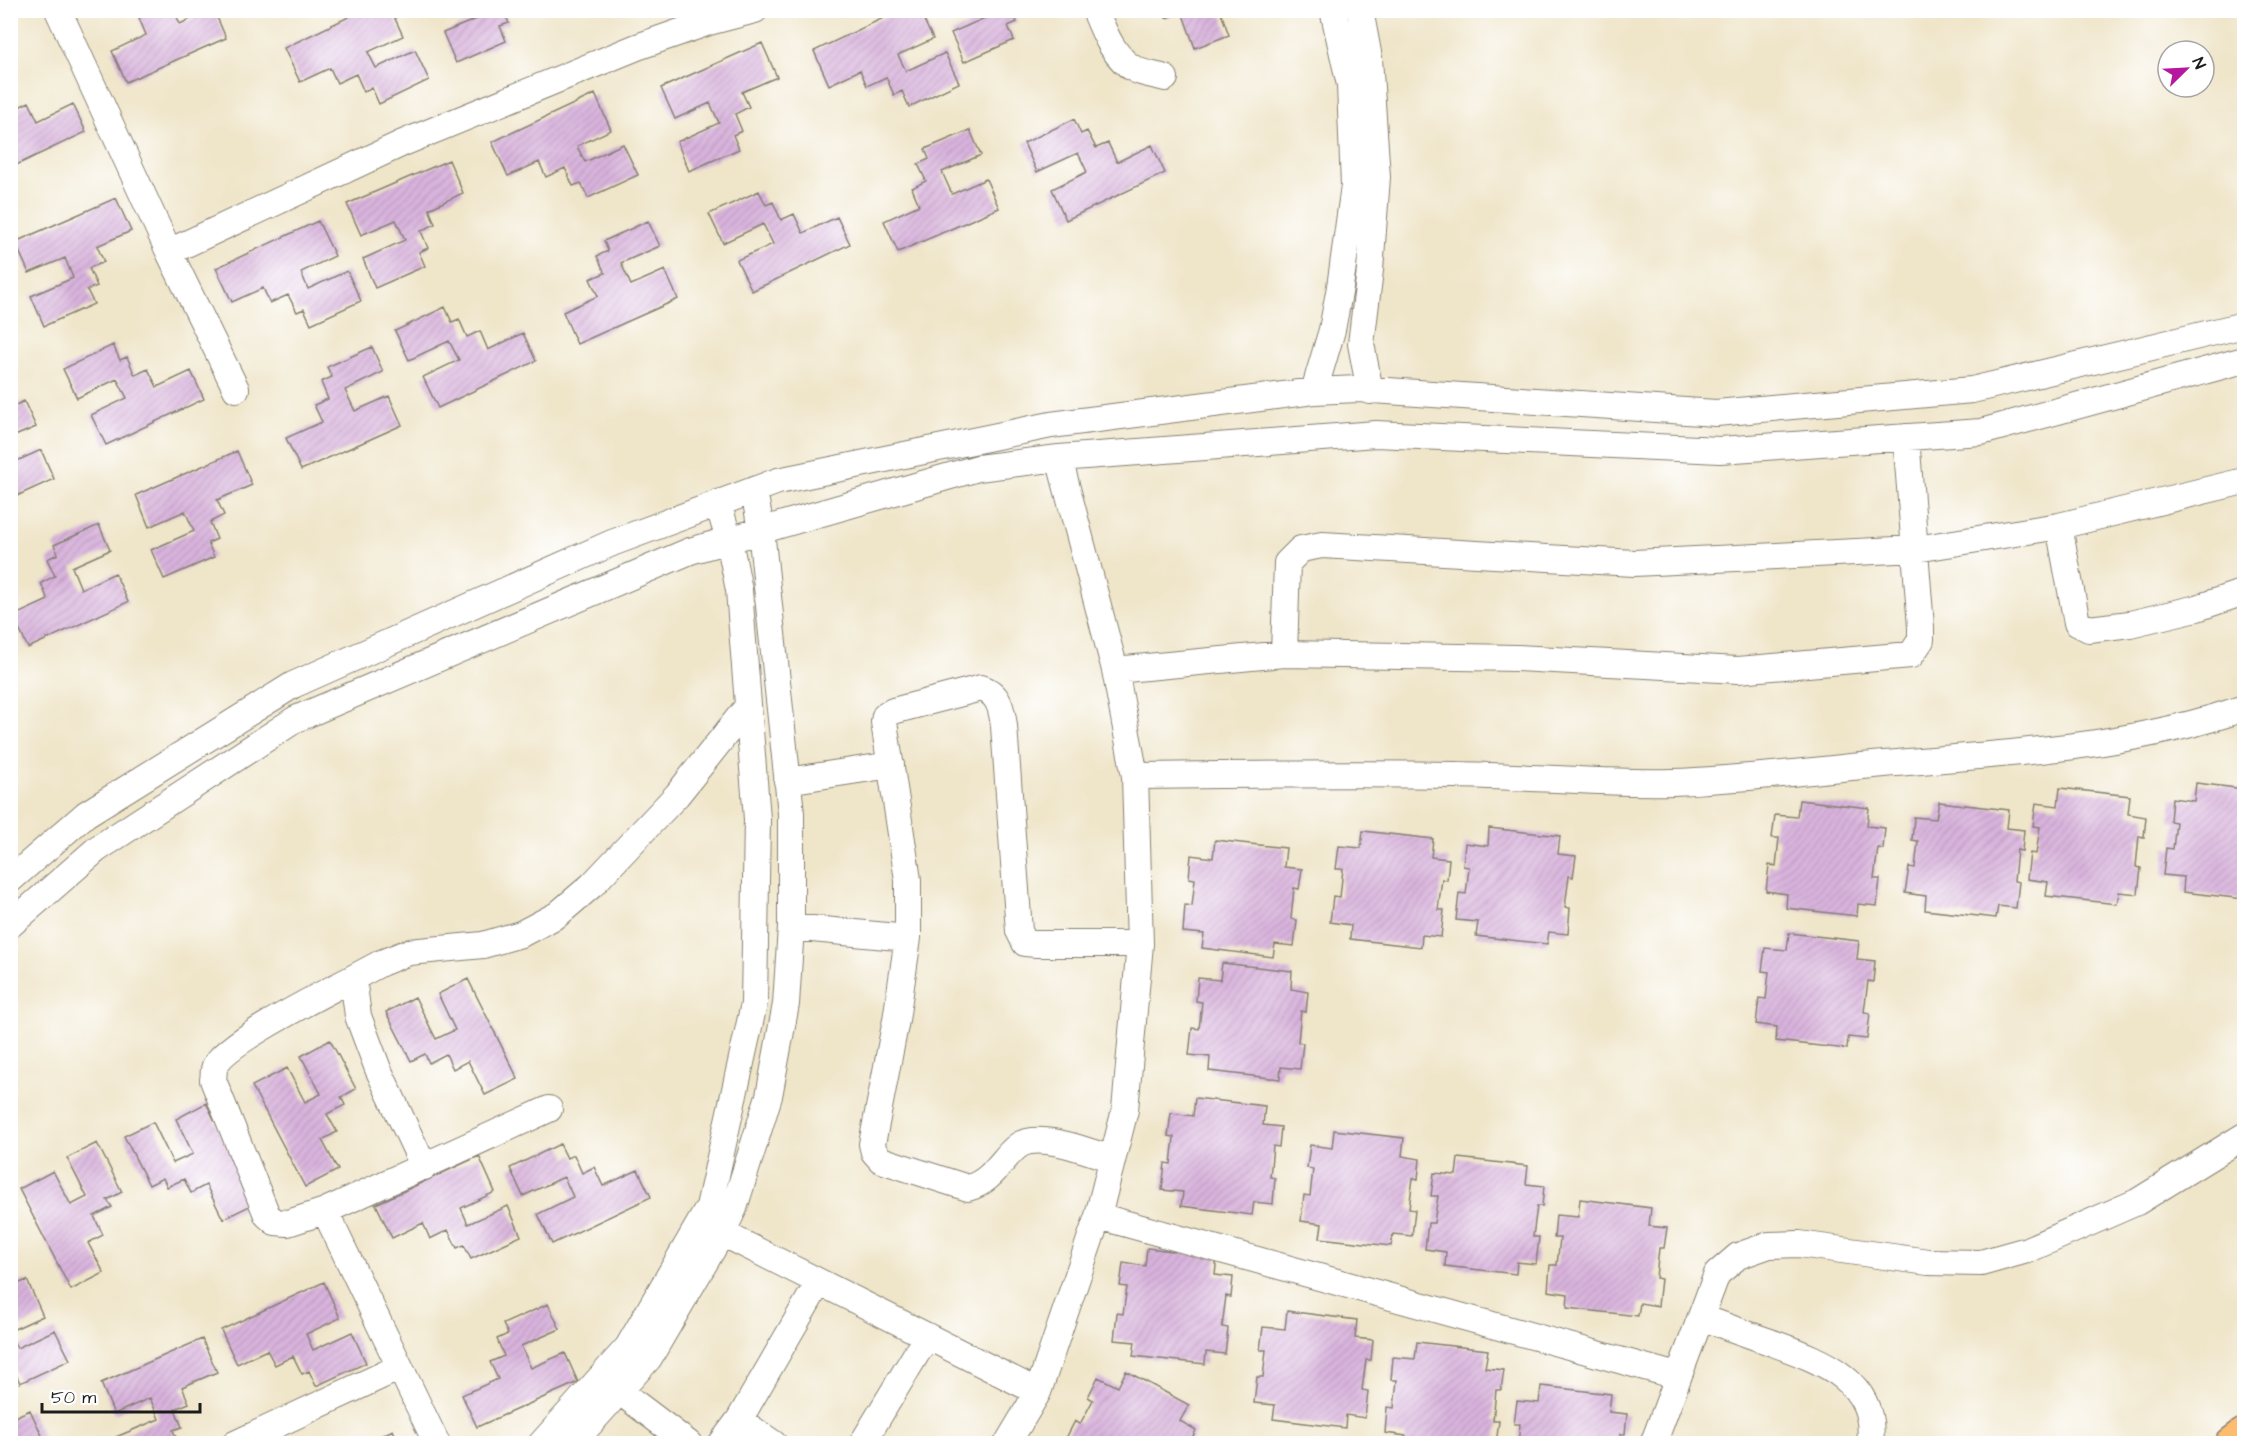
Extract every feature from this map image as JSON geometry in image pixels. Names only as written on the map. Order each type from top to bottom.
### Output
[{"type":"highway","points":[[2232,1443],[2244,1436]]},
{"type":"street","points":[[58,10],[169,252],[236,389]]},
{"type":"street","points":[[169,252],[403,143],[637,47],[709,22],[755,10]]},
{"type":"street","points":[[1095,10],[1114,50],[1124,62],[1137,71],[1165,78]]},
{"type":"street","points":[[1314,391],[1332,330],[1354,186],[1350,85],[1333,10]]},
{"type":"street","points":[[1360,10],[1369,58],[1377,177],[1370,270],[1361,344],[1370,391]]},
{"type":"street","points":[[10,880],[86,814],[293,685],[612,543],[778,481],[1051,424],[1314,391],[1358,389],[1716,412],[1972,390],[2244,325]]},
{"type":"street","points":[[10,925],[97,849],[296,719],[690,551],[978,468],[1059,458],[1376,434],[1720,450],[1981,432],[2244,360]]},
{"type":"street","points":[[1114,670],[1284,654],[1517,658],[1738,670],[1911,655],[1921,640],[1906,437]]},
{"type":"street","points":[[1007,1443],[1038,1392],[1098,1216],[1125,1110],[1140,944],[1135,776],[1114,670],[1059,458]]},
{"type":"street","points":[[1284,654],[1287,563],[1301,549],[1322,545],[1634,562],[1916,549],[2059,526],[2244,481]]},
{"type":"street","points":[[572,1443],[649,1358],[722,1233],[734,1208],[769,1096],[786,1004],[791,927],[791,813],[754,490]]},
{"type":"street","points":[[542,1443],[628,1347],[709,1207],[754,1004],[757,819],[738,590],[729,540],[718,503]]},
{"type":"street","points":[[2059,526],[2077,623],[2089,629],[2130,624],[2197,608],[2244,592]]},
{"type":"street","points":[[1112,1159],[1053,1142],[1025,1142],[1014,1149],[989,1177],[977,1186],[968,1188],[881,1160],[874,1152],[873,1144],[896,1020],[908,938],[908,880],[885,722],[888,713],[981,688],[990,690],[1002,711],[1004,726],[1021,939],[1025,943],[1037,944],[1140,944]]},
{"type":"street","points":[[549,1108],[325,1211],[288,1223],[274,1222],[267,1215],[213,1080],[215,1065],[231,1049],[266,1025],[381,963],[409,952],[483,945],[521,933],[557,915],[592,885],[677,795],[748,706]]},
{"type":"street","points":[[1135,776],[1455,775],[1671,782],[1781,776],[1870,765],[2088,746],[2168,731],[2208,721],[2244,708]]},
{"type":"street","points":[[787,781],[891,765]]},
{"type":"street","points":[[791,927],[908,938]]},
{"type":"street","points":[[353,978],[358,1016],[378,1070],[424,1167]]},
{"type":"street","points":[[1653,1443],[1716,1274],[1738,1256],[1769,1245],[1799,1244],[1928,1262],[1981,1263],[2027,1250],[2137,1202],[2244,1136]]},
{"type":"street","points":[[325,1211],[437,1443]]},
{"type":"street","points":[[1098,1216],[1677,1376]]},
{"type":"street","points":[[722,1233],[1038,1392]]},
{"type":"street","points":[[721,1443],[739,1420],[819,1282]]},
{"type":"street","points":[[1701,1317],[1814,1358],[1836,1371],[1852,1383],[1864,1400],[1871,1434],[1870,1443]]},
{"type":"street","points":[[862,1443],[927,1336]]},
{"type":"street","points":[[235,1443],[400,1367]]},
{"type":"street","points":[[619,1391],[689,1443]]},
{"type":"street","points":[[739,1420],[774,1443]]},
{"type":"building","points":[[153,10],[174,10],[180,24],[209,10],[214,10],[226,38],[126,82],[112,51],[146,35],[139,18]]},
{"type":"building","points":[[363,10],[391,10],[403,36],[368,52],[376,68],[415,50],[429,80],[379,104],[372,88],[364,92],[356,74],[337,83],[330,68],[300,82],[284,48]]},
{"type":"building","points":[[484,10],[503,10],[509,23],[500,26],[506,41],[456,63],[443,33],[486,15]]},
{"type":"building","points":[[900,10],[919,10],[933,39],[898,55],[906,71],[945,53],[959,83],[909,107],[902,91],[894,95],[886,77],[867,86],[860,70],[829,85],[814,51]]},
{"type":"building","points":[[992,10],[1012,10],[1017,22],[1008,26],[1014,40],[964,62],[951,33],[994,14]]},
{"type":"building","points":[[1163,10],[1220,10],[1229,35],[1195,48],[1182,12],[1166,18]]},
{"type":"building","points":[[762,43],[777,77],[742,92],[749,107],[735,114],[742,131],[733,135],[739,149],[689,171],[677,142],[719,123],[710,103],[675,119],[661,88]]},
{"type":"building","points":[[595,94],[611,130],[577,146],[585,162],[623,144],[638,175],[588,198],[581,183],[573,186],[565,168],[546,177],[539,162],[508,176],[492,142]]},
{"type":"building","points":[[10,95],[17,108],[29,102],[38,121],[73,104],[86,132],[10,168]]},
{"type":"building","points":[[1074,119],[1081,134],[1087,131],[1096,148],[1108,143],[1117,162],[1152,145],[1165,173],[1066,220],[1052,189],[1087,172],[1078,153],[1037,172],[1024,143]]},
{"type":"building","points":[[970,130],[981,155],[942,172],[952,194],[986,179],[999,208],[898,252],[884,221],[919,205],[912,188],[926,181],[918,164],[929,159],[925,149]]},
{"type":"building","points":[[449,160],[463,193],[429,209],[435,224],[421,231],[428,248],[419,252],[425,266],[375,288],[363,259],[405,240],[396,220],[361,235],[347,204]]},
{"type":"building","points":[[759,191],[766,205],[773,202],[781,220],[794,214],[803,233],[837,217],[850,244],[752,291],[737,260],[773,244],[763,224],[723,243],[709,214]]},
{"type":"building","points":[[116,198],[131,231],[97,246],[104,262],[89,268],[97,286],[87,290],[94,304],[44,326],[31,296],[73,278],[65,258],[29,273],[15,242]]},
{"type":"building","points":[[318,221],[335,256],[301,272],[308,289],[347,271],[361,301],[311,324],[304,309],[297,312],[288,295],[270,303],[263,288],[232,302],[216,268]]},
{"type":"building","points":[[648,221],[660,246],[621,263],[631,285],[665,270],[678,299],[577,344],[563,312],[598,296],[590,279],[605,273],[597,256],[608,251],[604,241]]},
{"type":"building","points":[[445,307],[452,322],[459,319],[467,337],[480,331],[488,350],[523,333],[536,361],[438,408],[423,377],[459,360],[449,341],[409,360],[395,331]]},
{"type":"building","points":[[113,345],[120,360],[127,357],[135,375],[148,369],[157,387],[191,371],[204,399],[106,445],[91,415],[127,398],[117,379],[77,398],[63,369]]},
{"type":"building","points":[[372,347],[383,372],[345,390],[355,411],[389,396],[402,425],[301,470],[286,438],[322,422],[314,405],[328,399],[321,382],[332,377],[327,367]]},
{"type":"building","points":[[24,401],[36,427],[10,438],[10,408]]},
{"type":"building","points":[[41,450],[54,479],[10,499],[10,464]]},
{"type":"building","points":[[237,451],[252,485],[217,500],[224,515],[210,522],[217,539],[208,543],[214,557],[164,579],[151,550],[194,531],[185,511],[149,527],[136,495]]},
{"type":"building","points":[[99,525],[110,550],[72,567],[81,589],[115,573],[128,602],[28,648],[13,616],[48,600],[41,583],[55,576],[47,559],[58,554],[54,545]]},
{"type":"building","points":[[2196,783],[2244,789],[2244,899],[2183,892],[2184,877],[2163,875],[2166,848],[2173,849],[2176,822],[2170,821],[2172,798],[2194,801]]},
{"type":"building","points":[[2060,788],[2130,796],[2128,814],[2146,817],[2144,837],[2139,836],[2136,867],[2141,868],[2138,894],[2119,892],[2117,904],[2046,896],[2048,882],[2027,879],[2030,853],[2036,854],[2040,827],[2033,826],[2036,803],[2058,806]]},
{"type":"building","points":[[1799,800],[1869,808],[1867,826],[1885,828],[1883,849],[1878,848],[1874,879],[1880,879],[1877,906],[1858,904],[1857,916],[1786,908],[1787,894],[1766,891],[1769,865],[1776,866],[1779,838],[1772,838],[1775,815],[1797,817]]},
{"type":"building","points":[[1939,802],[2009,810],[2007,828],[2024,830],[2022,851],[2017,850],[2014,881],[2019,882],[2016,908],[1998,906],[1996,918],[1925,910],[1926,896],[1905,893],[1909,867],[1915,868],[1918,841],[1912,840],[1914,817],[1936,819]]},
{"type":"building","points":[[1489,828],[1560,836],[1558,854],[1576,856],[1573,877],[1569,876],[1565,907],[1570,908],[1568,934],[1549,932],[1547,944],[1476,936],[1478,922],[1456,920],[1459,893],[1466,894],[1469,867],[1463,866],[1465,843],[1488,846]]},
{"type":"building","points":[[1363,831],[1433,839],[1431,857],[1449,859],[1447,880],[1442,879],[1438,910],[1444,910],[1441,937],[1422,935],[1421,947],[1350,939],[1351,925],[1330,922],[1333,896],[1340,897],[1343,869],[1336,869],[1339,846],[1361,848]]},
{"type":"building","points":[[1215,840],[1286,848],[1284,867],[1302,869],[1299,889],[1294,888],[1291,919],[1297,920],[1294,946],[1275,944],[1273,957],[1202,948],[1204,934],[1183,932],[1185,905],[1192,906],[1195,879],[1189,878],[1191,855],[1213,858]]},
{"type":"building","points":[[1789,933],[1859,941],[1857,959],[1875,961],[1873,982],[1868,981],[1864,1012],[1870,1013],[1867,1039],[1848,1037],[1847,1049],[1776,1041],[1777,1027],[1756,1024],[1759,998],[1766,999],[1769,972],[1762,971],[1765,948],[1787,950]]},
{"type":"building","points":[[1222,963],[1292,971],[1291,989],[1308,992],[1306,1012],[1301,1011],[1298,1042],[1303,1043],[1300,1069],[1281,1067],[1280,1079],[1209,1071],[1210,1057],[1189,1055],[1192,1028],[1199,1029],[1202,1002],[1196,1001],[1198,978],[1220,980]]},
{"type":"building","points":[[468,979],[518,1079],[485,1095],[468,1061],[453,1069],[446,1054],[429,1063],[425,1054],[411,1061],[386,1012],[415,997],[436,1039],[455,1030],[438,994]]},
{"type":"building","points":[[330,1040],[356,1089],[341,1097],[345,1105],[327,1114],[337,1132],[322,1140],[338,1170],[305,1187],[252,1086],[287,1068],[305,1102],[321,1094],[301,1056]]},
{"type":"building","points":[[1195,1098],[1265,1106],[1263,1125],[1281,1127],[1279,1147],[1273,1146],[1270,1177],[1275,1178],[1273,1204],[1254,1202],[1252,1215],[1181,1206],[1183,1192],[1162,1190],[1165,1163],[1171,1164],[1174,1137],[1168,1136],[1171,1113],[1193,1116]]},
{"type":"building","points":[[206,1103],[256,1203],[223,1219],[206,1185],[191,1193],[184,1179],[167,1187],[163,1178],[149,1185],[124,1136],[153,1122],[173,1163],[193,1154],[176,1119]]},
{"type":"building","points":[[1334,1130],[1404,1138],[1402,1156],[1420,1159],[1418,1179],[1413,1178],[1409,1209],[1415,1210],[1412,1236],[1393,1234],[1391,1246],[1320,1238],[1322,1224],[1301,1221],[1304,1195],[1310,1196],[1313,1169],[1307,1168],[1310,1145],[1332,1148]]},
{"type":"building","points":[[97,1143],[122,1192],[107,1200],[112,1207],[94,1216],[103,1235],[88,1243],[104,1273],[71,1290],[19,1189],[53,1171],[71,1205],[87,1197],[67,1158]]},
{"type":"building","points":[[560,1144],[567,1158],[574,1155],[582,1173],[594,1167],[603,1186],[638,1170],[651,1197],[552,1244],[538,1214],[573,1197],[564,1177],[523,1196],[510,1168]]},
{"type":"building","points":[[479,1156],[495,1192],[461,1208],[468,1224],[508,1206],[521,1236],[471,1259],[464,1245],[457,1248],[448,1230],[430,1239],[423,1223],[392,1238],[376,1204]]},
{"type":"building","points":[[1458,1158],[1528,1166],[1526,1184],[1544,1186],[1542,1206],[1537,1206],[1533,1237],[1539,1237],[1536,1264],[1517,1262],[1516,1274],[1445,1266],[1446,1252],[1425,1249],[1428,1223],[1434,1223],[1438,1196],[1431,1196],[1434,1173],[1456,1175]]},
{"type":"building","points":[[1580,1199],[1651,1208],[1649,1226],[1667,1228],[1664,1248],[1659,1248],[1656,1278],[1661,1279],[1658,1306],[1640,1303],[1638,1316],[1567,1308],[1568,1294],[1548,1291],[1550,1265],[1557,1265],[1560,1238],[1554,1238],[1556,1215],[1578,1217]]},
{"type":"building","points":[[1147,1248],[1217,1256],[1215,1275],[1233,1277],[1231,1297],[1226,1296],[1222,1327],[1228,1328],[1225,1354],[1206,1352],[1205,1364],[1133,1356],[1135,1342],[1114,1340],[1117,1313],[1123,1314],[1127,1287],[1120,1286],[1123,1263],[1145,1266]]},
{"type":"building","points":[[27,1280],[43,1316],[10,1331],[10,1287]]},
{"type":"building","points":[[324,1282],[340,1318],[306,1334],[313,1350],[352,1332],[366,1363],[316,1386],[309,1371],[302,1374],[293,1356],[275,1365],[267,1350],[237,1364],[221,1330]]},
{"type":"building","points":[[548,1304],[560,1329],[521,1346],[531,1368],[565,1353],[578,1382],[477,1427],[462,1395],[498,1379],[490,1362],[504,1356],[497,1339],[508,1334],[503,1324]]},
{"type":"building","points":[[1287,1311],[1357,1320],[1355,1338],[1373,1340],[1371,1360],[1366,1360],[1362,1390],[1368,1391],[1365,1418],[1346,1415],[1345,1428],[1273,1419],[1275,1405],[1254,1403],[1257,1377],[1263,1377],[1266,1350],[1260,1350],[1263,1327],[1285,1329]]},
{"type":"building","points":[[55,1330],[70,1360],[20,1383],[13,1368],[10,1369],[10,1335],[17,1348]]},
{"type":"building","points":[[202,1339],[217,1372],[182,1387],[189,1403],[175,1409],[182,1427],[173,1430],[179,1444],[119,1444],[116,1437],[159,1419],[150,1398],[114,1414],[101,1383]]},
{"type":"building","points":[[1417,1342],[1488,1350],[1485,1368],[1504,1370],[1501,1390],[1496,1390],[1493,1421],[1499,1421],[1496,1444],[1405,1444],[1406,1436],[1385,1433],[1387,1407],[1394,1408],[1397,1380],[1391,1380],[1393,1357],[1415,1359]]},
{"type":"building","points":[[1126,1371],[1189,1405],[1180,1421],[1196,1430],[1189,1444],[1063,1444],[1075,1421],[1080,1424],[1093,1400],[1088,1397],[1098,1377],[1118,1387]]},
{"type":"building","points":[[1541,1386],[1611,1394],[1609,1412],[1627,1414],[1625,1434],[1620,1434],[1619,1444],[1518,1444],[1520,1424],[1514,1424],[1517,1401],[1539,1403]]},
{"type":"building","points":[[30,1410],[46,1444],[10,1444],[10,1419]]},
{"type":"building","points":[[393,1430],[399,1444],[363,1444]]}]
